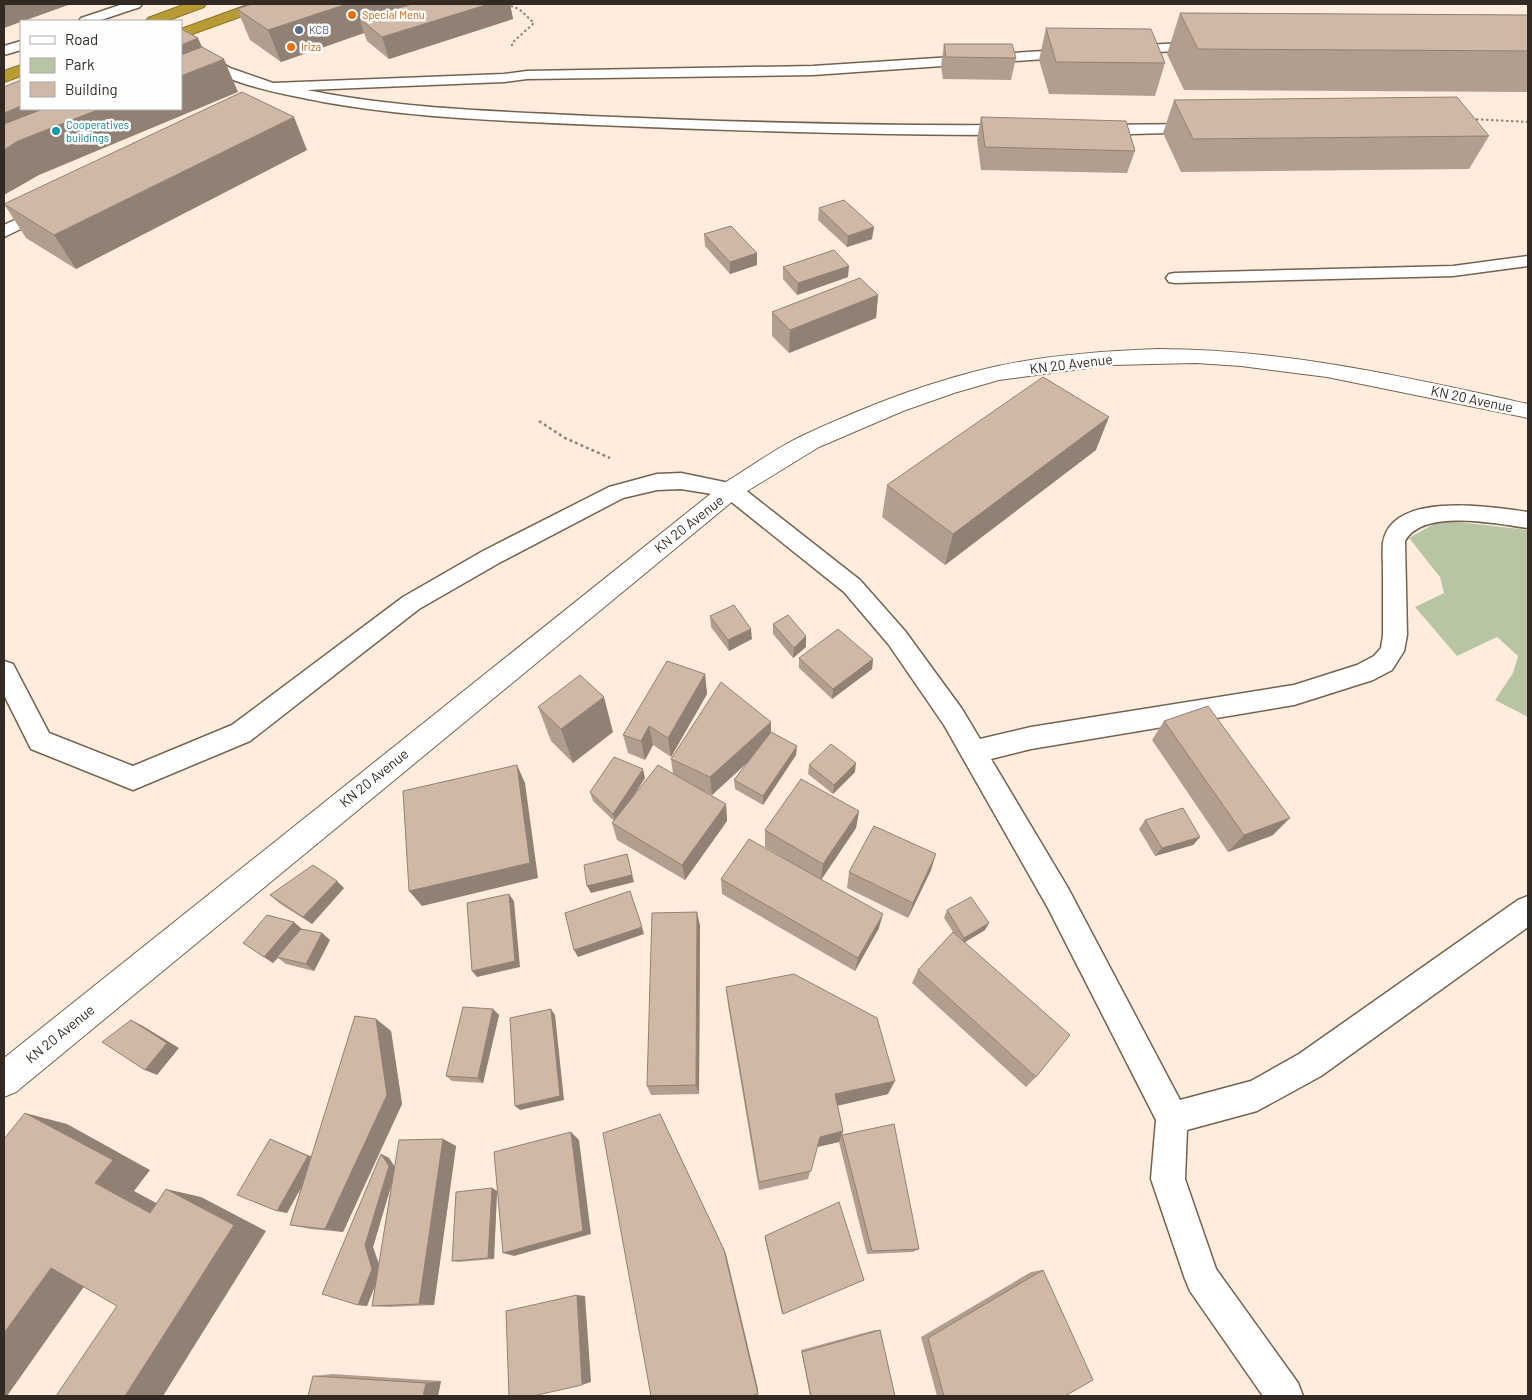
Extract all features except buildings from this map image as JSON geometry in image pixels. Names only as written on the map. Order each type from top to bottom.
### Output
[{"type":"highway","points":[[156,20],[199,4]]},
{"type":"highway","points":[[182,34],[263,4]]},
{"type":"highway","points":[[4,77],[20,70]]},
{"type":"main road","name":"KN 20 Avenue","points":[[4,1080],[525,655],[731,490],[811,441],[896,406],[946,388],[998,374],[1111,358],[1196,356],[1327,370],[1398,382],[1528,411]]},
{"type":"lane","points":[[89,20],[135,4]]},
{"type":"lane","points":[[4,51],[20,44]]},
{"type":"lane","points":[[182,44],[207,61],[234,75],[270,87],[347,102],[414,110],[513,116],[885,131],[1024,130]]},
{"type":"lane","points":[[1115,50],[1219,45]]},
{"type":"lane","points":[[270,87],[504,78],[527,75],[853,69],[948,64],[1086,52]]},
{"type":"lane","points":[[267,104],[293,91]]},
{"type":"lane","points":[[1082,130],[1217,128]]},
{"type":"lane","points":[[4,232],[65,201]]},
{"type":"lane","points":[[1176,278],[1453,271],[1528,261]]},
{"type":"lane","points":[[4,671],[40,741],[133,778],[241,733],[411,603],[490,556],[617,492],[657,482],[704,484],[731,490],[852,586],[897,638],[953,717],[1058,898],[1172,1118],[1168,1179],[1202,1279],[1285,1396]]},
{"type":"lane","points":[[974,752],[1031,738],[1294,695],[1364,673],[1383,663],[1392,651],[1395,635],[1394,541],[1401,528],[1417,519],[1445,514],[1488,514],[1528,520]]},
{"type":"lane","points":[[1172,1118],[1257,1095],[1310,1065],[1528,910]]},
{"type":"path","points":[[504,78],[511,56],[512,44],[534,23],[519,9],[506,4]]},
{"type":"path","points":[[1470,119],[1528,122]]},
{"type":"path","points":[[539,421],[565,438],[600,453],[657,482]]},
{"type":"green space","points":[[1441,520],[1528,530],[1528,717],[1495,700],[1513,673],[1518,656],[1497,637],[1457,656],[1415,607],[1444,593],[1440,577],[1409,538]]},
{"type":"place","name":"Special Menu","points":[[352,15]]},
{"type":"place","name":"KCB","points":[[299,30]]},
{"type":"place","name":"Iriza","points":[[291,47]]},
{"type":"place","name":"Cooperatives buildings","points":[[56,131]]}]
